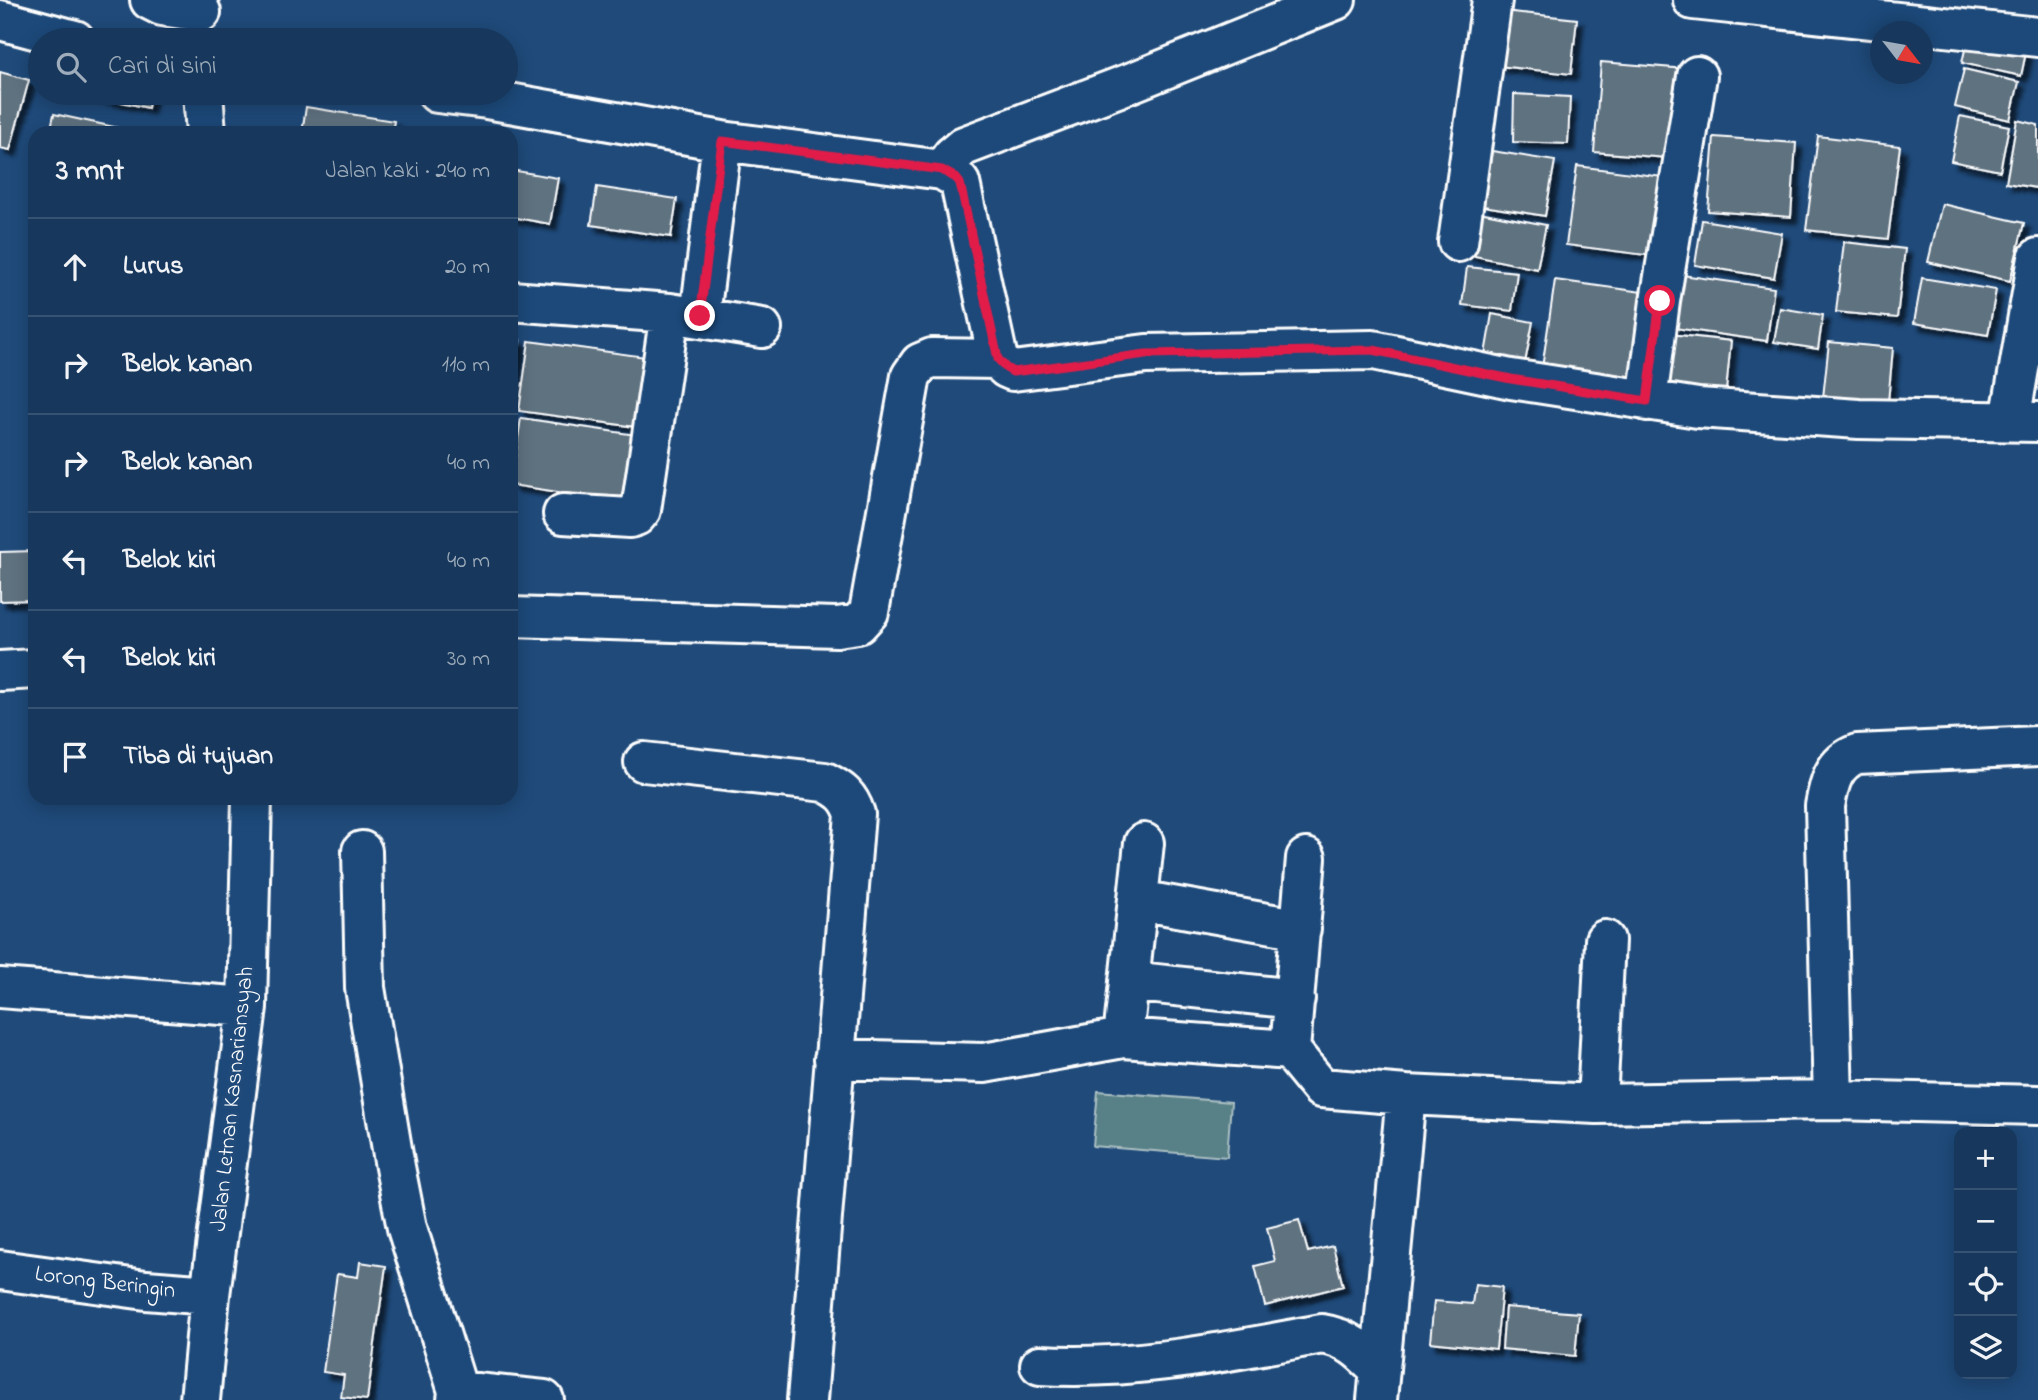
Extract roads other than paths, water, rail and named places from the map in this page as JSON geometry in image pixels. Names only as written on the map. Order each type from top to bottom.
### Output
[{"type":"street","points":[[150,0],[202,18]]},
{"type":"street","points":[[942,170],[964,146],[1336,0]]},
{"type":"street","points":[[1458,242],[1492,0]]},
{"type":"street","points":[[1692,0],[1803,6],[2038,37]]},
{"type":"street","points":[[0,20],[30,28]]},
{"type":"street","points":[[1647,401],[1662,288],[1697,76]]},
{"type":"street","points":[[203,105],[205,126]]},
{"type":"street","points":[[518,105],[722,141],[942,170],[960,183],[998,359],[1013,372],[1146,354],[1373,350],[1511,379],[1698,408],[1859,419],[2024,422],[2038,258]]},
{"type":"street","points":[[563,514],[630,518],[641,510],[722,141]]},
{"type":"street","points":[[518,302],[685,315],[762,328]]},
{"type":"street","points":[[518,617],[837,627],[858,624],[869,612],[911,376],[920,363],[932,358],[998,359]]},
{"type":"street","points":[[0,671],[28,669]]},
{"type":"street","points":[[1833,1100],[1825,806],[1834,773],[1840,763],[1857,754],[2038,746]]},
{"type":"street","points":[[644,762],[825,782],[841,790],[851,801],[855,814],[807,1400]]},
{"type":"street","name":"Jalan Letnan Kasnariansyah","points":[[200,1400],[210,1295],[247,1007],[252,805]]},
{"type":"street","points":[[1123,1038],[1144,843]]},
{"type":"street","points":[[362,851],[365,988],[393,1156],[407,1228],[458,1396],[544,1400]]},
{"type":"street","points":[[1306,858],[1290,1050],[1321,1087],[1406,1095],[1597,1104],[1833,1100],[2038,1105]]},
{"type":"street","points":[[1138,900],[1301,929]]},
{"type":"street","points":[[1597,1104],[1605,940]]},
{"type":"street","points":[[1129,981],[1295,999]]},
{"type":"street","points":[[0,988],[247,1007]]},
{"type":"street","points":[[834,1059],[984,1063],[1123,1038],[1290,1050]]},
{"type":"street","points":[[1378,1385],[1406,1095]]},
{"type":"street","name":"Lorong Beringin","points":[[0,1270],[146,1290],[210,1295]]},
{"type":"street","points":[[1040,1365],[1085,1368],[1144,1364],[1322,1334],[1338,1336],[1352,1343],[1378,1385]]}]
